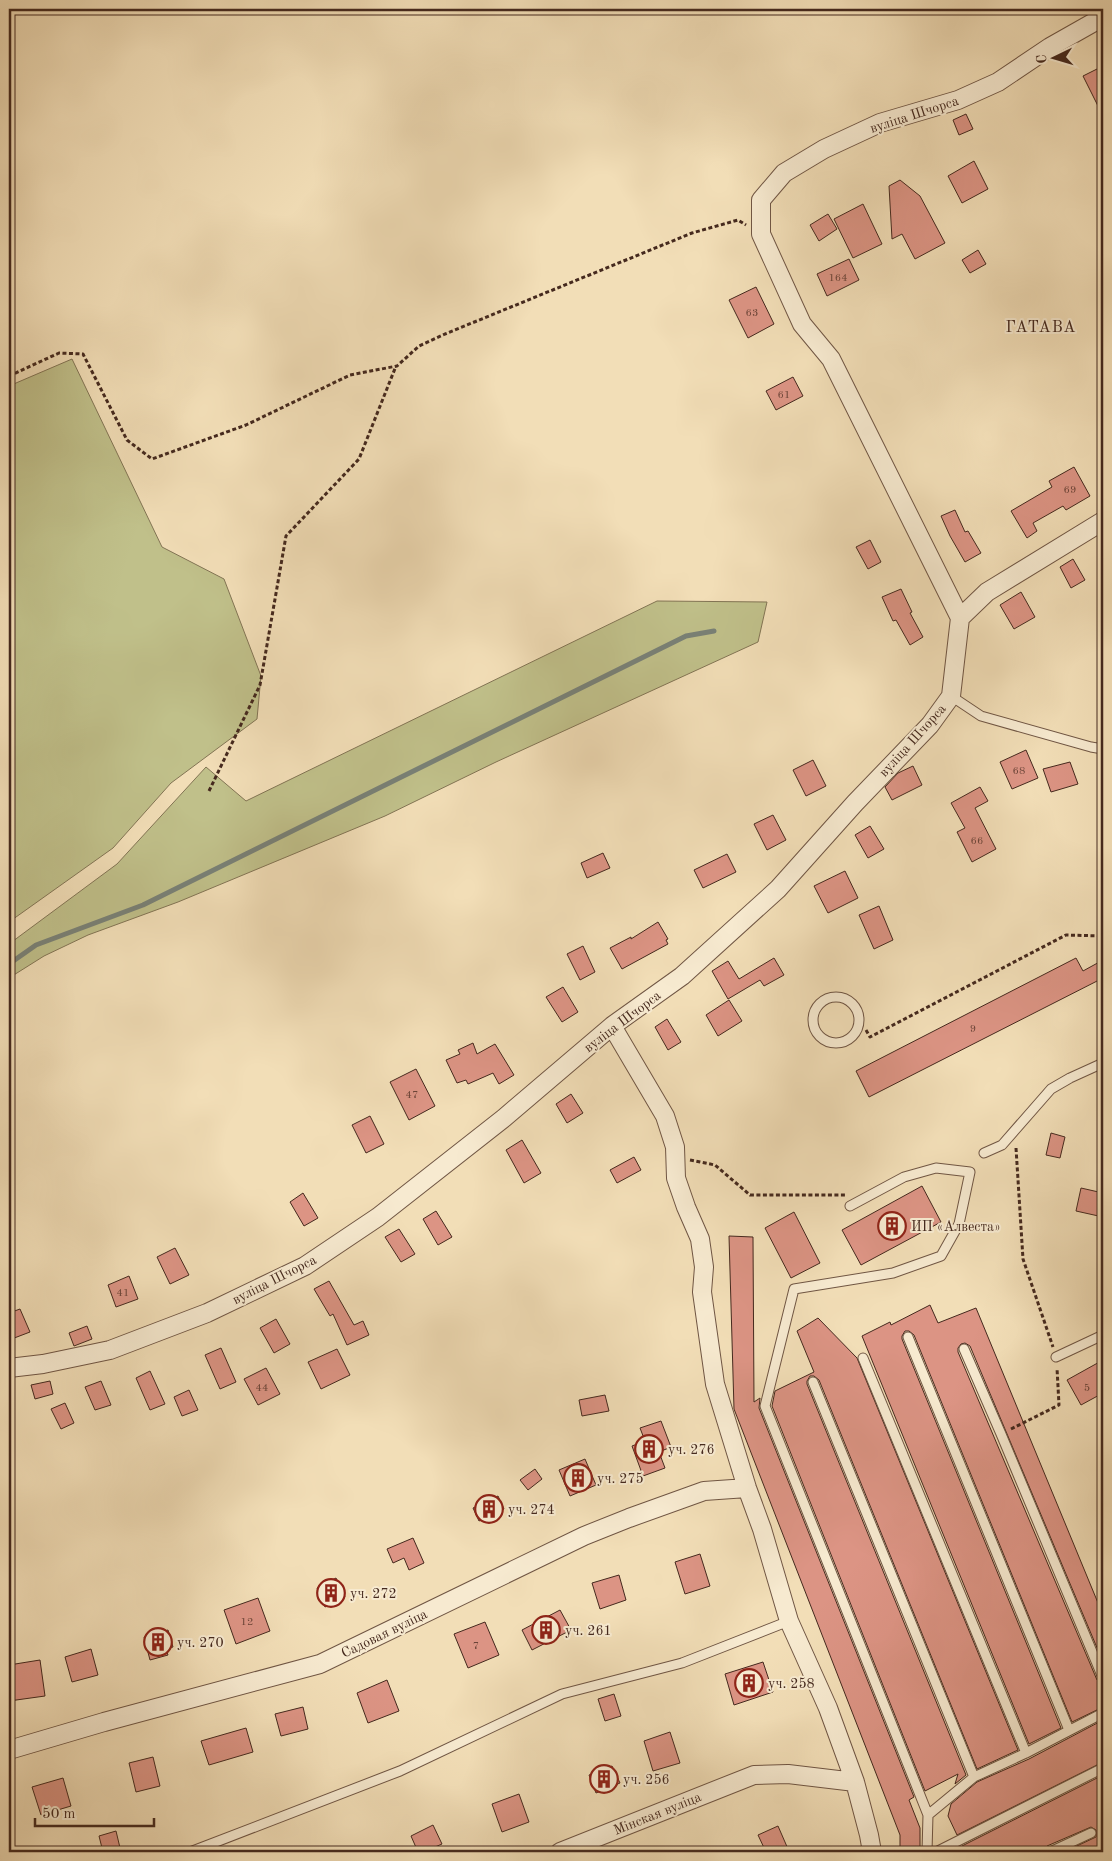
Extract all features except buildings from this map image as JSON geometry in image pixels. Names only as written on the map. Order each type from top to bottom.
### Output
[{"type":"street","name":"вуліца Шчорса","points":[[761,234],[761,200],[784,173],[824,149],[880,123],[958,100],[998,82],[1050,47],[1103,17]]},
{"type":"street","points":[[761,234],[802,324],[831,359],[960,618],[987,592],[1103,521]]},
{"type":"street","name":"вуліца Шчорса","points":[[9,1368],[43,1364],[110,1350],[206,1313],[305,1266],[378,1217],[504,1118],[612,1026],[682,976],[778,889],[855,803],[930,725],[951,696],[960,618]]},
{"type":"street","points":[[612,1026],[665,1116],[676,1147],[676,1178],[700,1239],[704,1267],[702,1292],[715,1384],[747,1488],[762,1529],[789,1621],[828,1708],[855,1782],[872,1852]]},
{"type":"street","name":"Садовая вуліца","points":[[9,1750],[104,1722],[320,1664],[584,1536],[704,1491],[747,1488]]},
{"type":"street","name":"Мінская вуліца","points":[[560,1852],[754,1775],[788,1774],[855,1782]]},
{"type":"lane","points":[[951,696],[981,716],[1103,749]]},
{"type":"lane","points":[[835,997],[849,1001],[855,1006],[859,1016],[856,1032],[851,1038],[841,1043],[833,1044],[822,1039],[816,1033],[813,1025],[813,1016],[816,1008],[826,999],[835,997]]},
{"type":"lane","points":[[984,1153],[1002,1145],[1052,1089],[1070,1078],[1103,1063]]},
{"type":"lane","points":[[850,1206],[904,1177],[936,1168],[970,1172],[959,1224],[941,1256],[893,1273],[794,1289],[765,1406],[928,1815],[928,1852]]},
{"type":"lane","points":[[1056,1357],[1103,1335]]},
{"type":"lane","points":[[908,1337],[1069,1730]]},
{"type":"lane","points":[[964,1349],[1103,1678]]},
{"type":"lane","points":[[863,1358],[1026,1753]]},
{"type":"lane","points":[[813,1382],[974,1777]]},
{"type":"lane","points":[[190,1852],[400,1771],[562,1694],[682,1663],[789,1621]]},
{"type":"lane","points":[[928,1815],[974,1777],[1026,1753],[1103,1713]]},
{"type":"lane","points":[[936,1852],[1103,1768]]},
{"type":"lane","points":[[1050,1852],[1091,1833]]},
{"type":"path","points":[[209,791],[260,685],[286,536],[359,459],[397,366],[419,346],[445,334],[692,233],[738,220],[761,234]]},
{"type":"path","points":[[9,376],[59,353],[82,354],[127,440],[152,458],[246,425],[350,375],[397,366]]},
{"type":"path","points":[[866,1030],[870,1037],[1066,934],[1103,936]]},
{"type":"path","points":[[1001,1434],[1059,1405],[1056,1357],[1023,1259],[1014,1131]]},
{"type":"path","points":[[676,1157],[715,1165],[750,1195],[871,1195]]},
{"type":"green space","points":[[72,359],[162,547],[224,579],[261,676],[257,719],[171,783],[113,848],[9,922],[9,386]]},
{"type":"green space","points":[[657,601],[767,602],[758,642],[496,762],[385,816],[178,902],[88,935],[44,956],[9,978],[9,944],[117,864],[206,767],[246,801]]},
{"type":"waterway","points":[[9,964],[36,945],[143,905],[686,636],[714,631]]},
{"type":"place","name":"ИП «Алвеста»","points":[[892,1226]]},
{"type":"place","name":"уч. 276","points":[[649,1449]]},
{"type":"place","name":"уч. 275","points":[[578,1478]]},
{"type":"place","name":"уч. 274","points":[[489,1509]]},
{"type":"place","name":"уч. 272","points":[[331,1593]]},
{"type":"place","name":"уч. 261","points":[[546,1630]]},
{"type":"place","name":"уч. 270","points":[[158,1642]]},
{"type":"place","name":"уч. 258","points":[[749,1683]]},
{"type":"place","name":"уч. 256","points":[[604,1779]]},
{"type":"district","name":"ГАТАВА","points":[[1041,326]]}]
